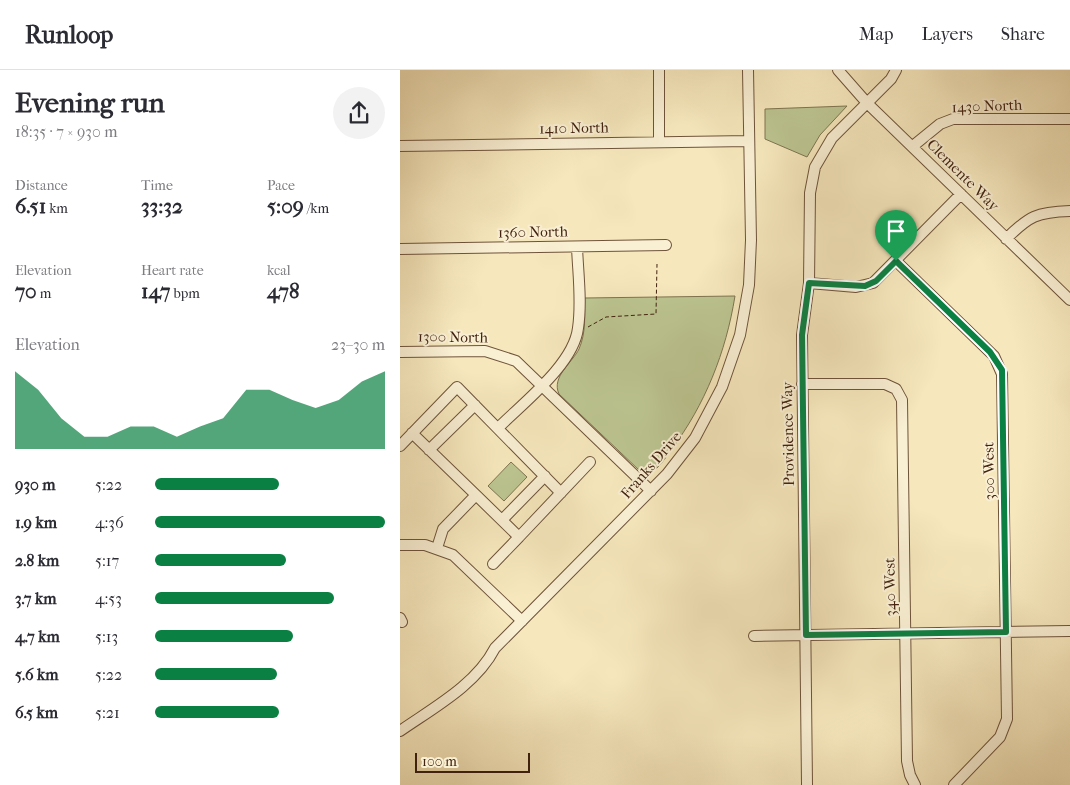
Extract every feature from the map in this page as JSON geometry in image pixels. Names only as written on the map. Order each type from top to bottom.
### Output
[{"type":"street","points":[[659,70],[659,142]]},
{"type":"street","name":"Franks Drive","points":[[400,731],[467,682],[522,621],[651,492],[667,474],[704,421],[722,387],[740,335],[747,302],[750,268],[748,70]]},
{"type":"street","name":"Clemente Way","points":[[838,70],[867,103],[1070,300]]},
{"type":"street","name":"Providence Way","points":[[808,785],[802,335],[809,283],[810,193],[815,167],[827,145],[896,70]]},
{"type":"street","name":"1430 North","points":[[913,146],[940,124],[953,119],[1070,119]]},
{"type":"street","name":"1410 North","points":[[400,146],[749,141]]},
{"type":"street","points":[[809,283],[865,286],[876,281],[960,194]]},
{"type":"street","points":[[1006,239],[1033,216],[1046,212],[1070,211]]},
{"type":"street","name":"1360 North","points":[[400,249],[666,245]]},
{"type":"street","points":[[498,428],[566,360],[577,335],[579,319],[577,247]]},
{"type":"street","name":"300 West","points":[[896,261],[990,352],[1002,370],[1006,725],[1000,737],[954,785]]},
{"type":"street","name":"1300 North","points":[[400,352],[485,351],[516,361],[542,384]]},
{"type":"street","name":"340 West","points":[[802,384],[881,383],[896,389],[902,404],[907,761],[910,775],[915,785]]},
{"type":"street","points":[[542,384],[651,492]]},
{"type":"street","points":[[400,446],[457,387],[561,492]]},
{"type":"street","points":[[429,450],[475,405]]},
{"type":"street","points":[[412,434],[519,537]]},
{"type":"street","points":[[493,564],[590,462]]},
{"type":"street","points":[[502,520],[545,476]]},
{"type":"street","points":[[437,548],[443,529],[476,495]]},
{"type":"street","points":[[400,545],[417,544],[437,548],[460,560],[522,621]]},
{"type":"street","points":[[754,636],[1070,631]]},
{"type":"path","points":[[588,327],[606,317],[656,314],[657,264]]},
{"type":"green space","points":[[847,106],[820,135],[807,157],[765,139],[765,109]]},
{"type":"green space","points":[[735,296],[720,357],[704,396],[683,433],[654,470],[650,472],[640,471],[559,394],[557,388],[560,376],[579,349],[583,337],[584,298]]},
{"type":"green space","points":[[511,462],[527,477],[504,501],[488,486]]},
{"type":"route","points":[[896,261],[990,352],[1002,370],[1006,632],[806,635],[802,335],[809,283],[856,287],[869,285],[876,281],[896,261]]}]
